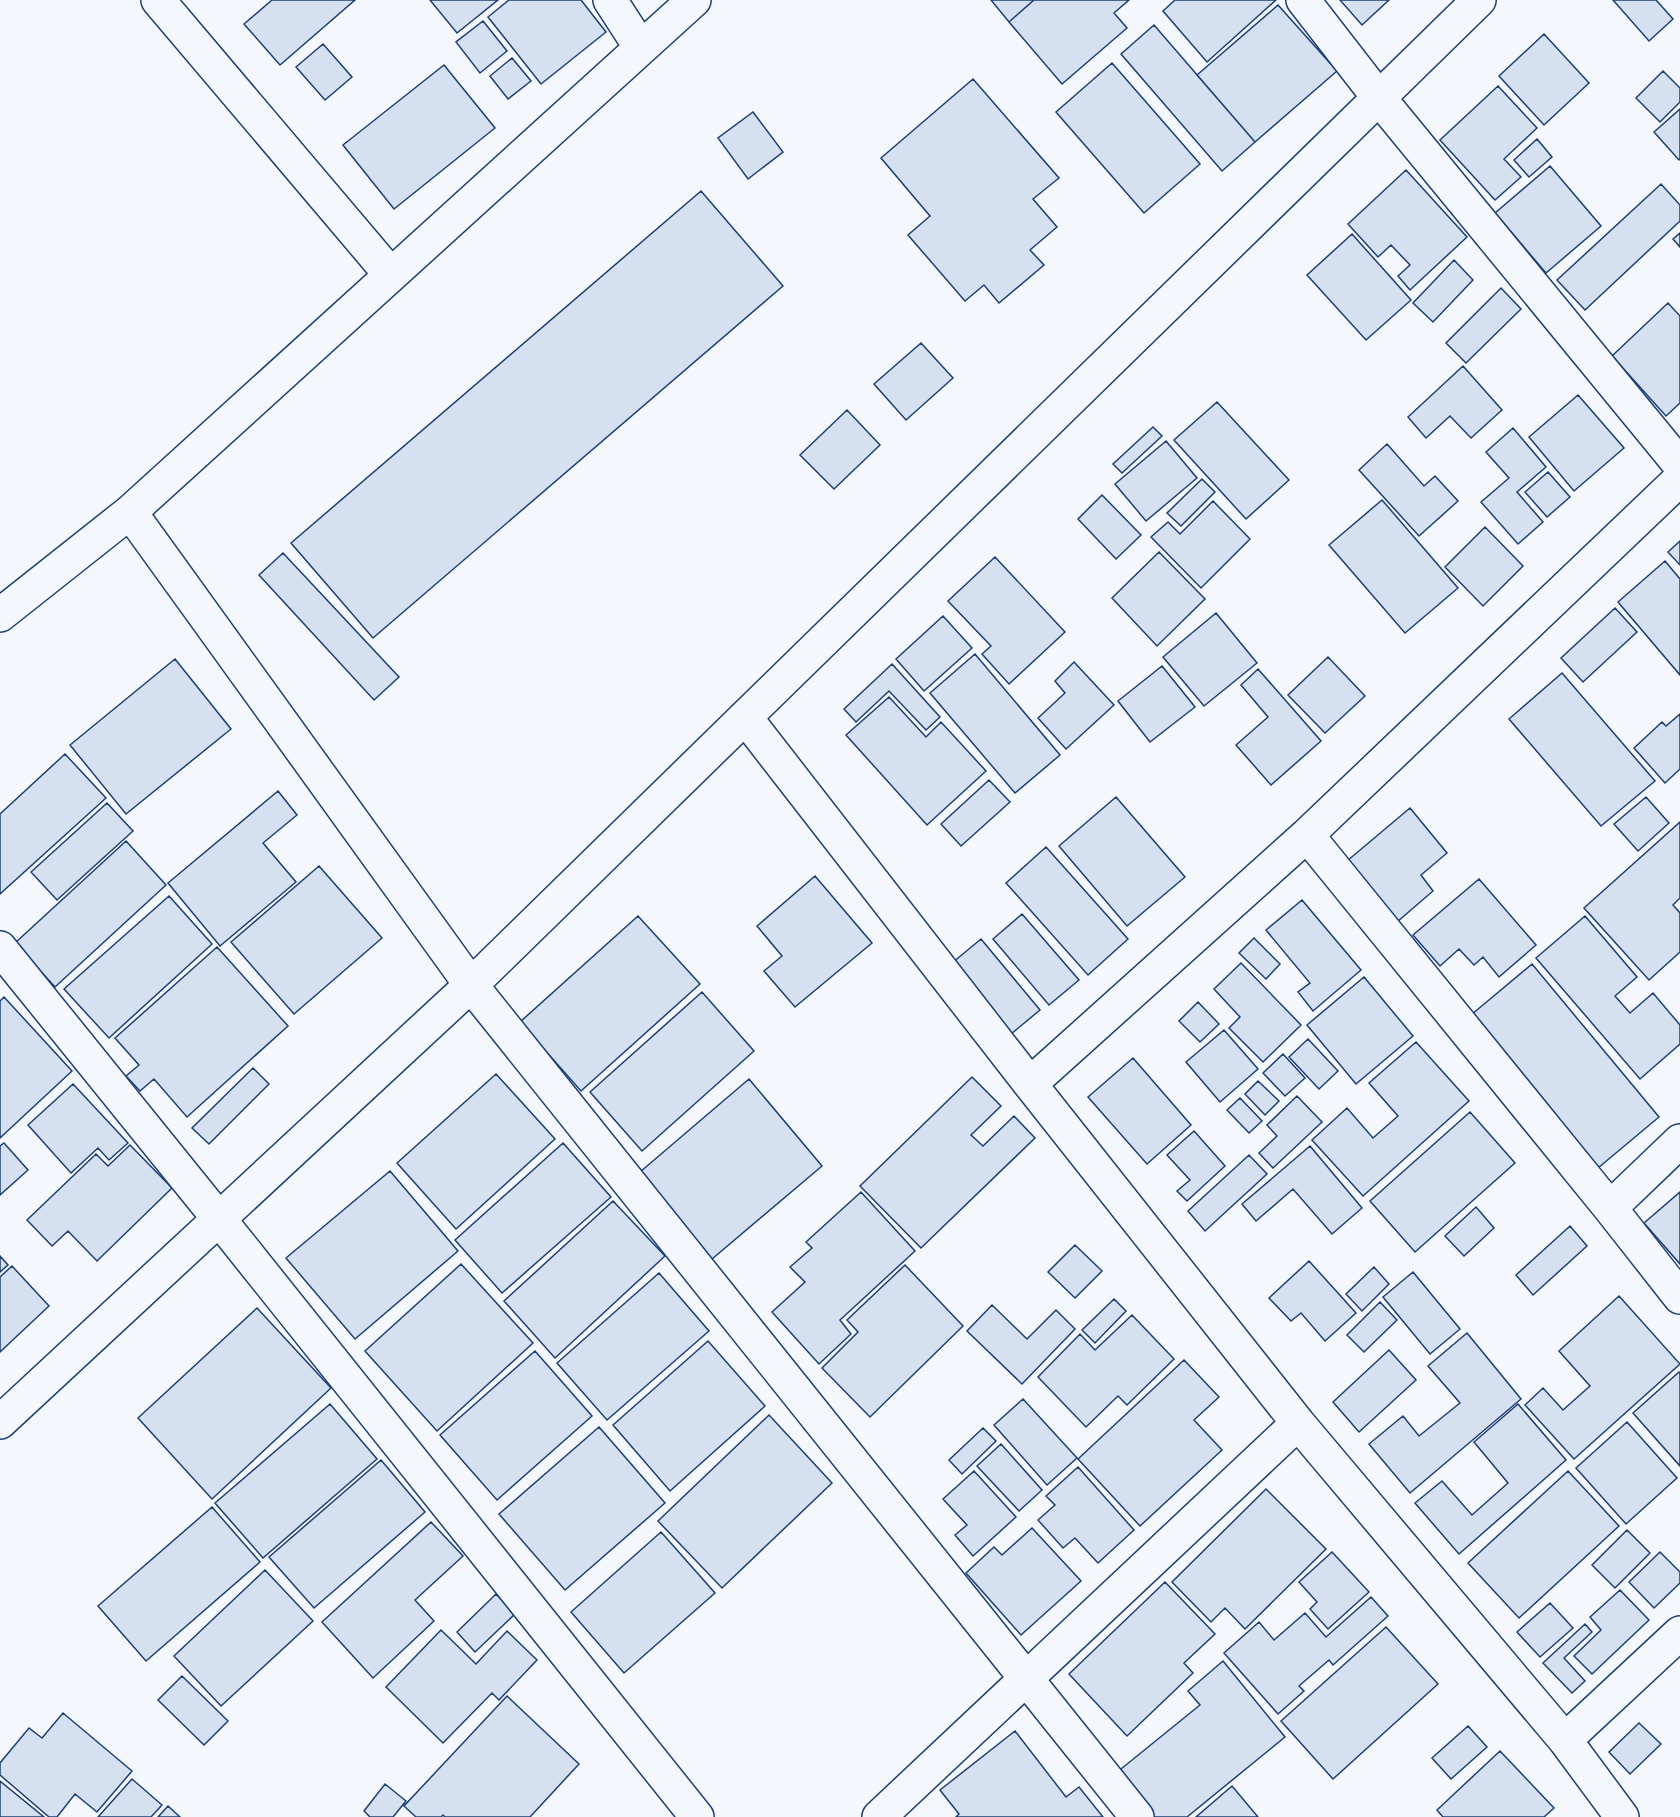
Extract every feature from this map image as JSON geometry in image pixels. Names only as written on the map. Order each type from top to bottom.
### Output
[{"type":"street","points":[[158,0],[390,275]]},
{"type":"street","points":[[610,0],[641,48]]},
{"type":"street","points":[[0,615],[130,512],[694,0]]},
{"type":"street","points":[[1303,0],[1379,98],[1680,465]]},
{"type":"street","points":[[0,1422],[471,985],[1479,0]]},
{"type":"street","points":[[1030,1084],[1307,835],[1680,479]]},
{"type":"street","points":[[130,512],[471,985],[1137,1817]]},
{"type":"street","points":[[745,717],[1030,1084],[1298,1423],[1565,1740],[1622,1817]]},
{"type":"street","points":[[1307,835],[1680,1297]]},
{"type":"street","points":[[0,948],[697,1817]]},
{"type":"street","points":[[1610,1208],[1680,1141]]},
{"type":"street","points":[[879,1817],[1298,1423]]},
{"type":"street","points":[[1565,1740],[1680,1633]]},
{"type":"building","points":[[272,0],[355,0],[280,65],[244,24]]},
{"type":"building","points":[[430,0],[498,0],[457,33]]},
{"type":"building","points":[[509,0],[581,0],[606,32],[541,84],[488,17]]},
{"type":"building","points":[[991,0],[1034,0],[1009,22]]},
{"type":"building","points":[[1034,0],[1129,0],[1114,13],[1127,28],[1062,84],[1009,22]]},
{"type":"building","points":[[1175,0],[1276,0],[1207,62],[1163,11]]},
{"type":"building","points":[[1340,0],[1389,0],[1362,25]]},
{"type":"building","points":[[1613,0],[1656,0],[1673,19],[1649,41]]},
{"type":"building","points":[[1278,5],[1337,71],[1255,142],[1197,75]]},
{"type":"building","points":[[483,21],[507,51],[480,73],[456,42]]},
{"type":"building","points":[[1154,25],[1255,142],[1222,171],[1121,54]]},
{"type":"building","points":[[1544,34],[1589,83],[1544,125],[1499,76]]},
{"type":"building","points":[[323,44],[352,77],[325,100],[296,67]]},
{"type":"building","points":[[512,58],[531,81],[508,99],[490,76]]},
{"type":"building","points":[[1112,63],[1200,164],[1144,213],[1056,112]]},
{"type":"building","points":[[444,65],[495,128],[394,209],[343,145]]},
{"type":"building","points":[[1663,71],[1680,88],[1680,102],[1660,122],[1636,98]]},
{"type":"building","points":[[973,79],[1059,178],[1033,199],[1057,227],[1030,250],[1044,265],[999,303],[984,285],[965,301],[908,235],[930,216],[881,158]]},
{"type":"building","points":[[1498,86],[1537,128],[1504,159],[1521,177],[1495,200],[1440,140]]},
{"type":"building","points":[[1680,109],[1680,159],[1679,160],[1654,132]]},
{"type":"building","points":[[753,112],[783,152],[748,179],[718,138]]},
{"type":"building","points":[[1537,139],[1552,157],[1529,177],[1514,160]]},
{"type":"building","points":[[1550,166],[1601,226],[1546,273],[1495,213]]},
{"type":"building","points":[[1406,170],[1467,237],[1410,290],[1398,276],[1410,265],[1391,245],[1378,257],[1348,224]]},
{"type":"building","points":[[1661,184],[1680,205],[1680,221],[1585,310],[1557,280]]},
{"type":"building","points":[[701,191],[783,286],[373,638],[291,543]]},
{"type":"building","points":[[1680,233],[1680,247],[1673,239]]},
{"type":"building","points":[[1352,234],[1411,300],[1366,340],[1307,275]]},
{"type":"building","points":[[1454,260],[1473,280],[1433,322],[1413,303]]},
{"type":"building","points":[[1501,288],[1521,309],[1466,363],[1446,343]]},
{"type":"building","points":[[1668,303],[1680,316],[1680,403],[1666,416],[1612,356]]},
{"type":"building","points":[[921,343],[953,378],[906,420],[874,384]]},
{"type":"building","points":[[1463,366],[1502,410],[1471,438],[1450,416],[1426,438],[1408,417]]},
{"type":"building","points":[[1578,395],[1624,448],[1574,491],[1529,437]]},
{"type":"building","points":[[1217,402],[1289,480],[1246,519],[1174,440]]},
{"type":"building","points":[[847,410],[880,445],[834,489],[800,455]]},
{"type":"building","points":[[1153,427],[1162,436],[1122,473],[1113,464]]},
{"type":"building","points":[[1513,428],[1546,467],[1517,492],[1543,522],[1518,544],[1481,502],[1509,478],[1486,452]]},
{"type":"building","points":[[1166,441],[1197,478],[1146,521],[1115,484]]},
{"type":"building","points":[[1387,444],[1424,486],[1435,476],[1458,501],[1419,536],[1359,470]]},
{"type":"building","points":[[1548,472],[1570,497],[1547,517],[1525,492]]},
{"type":"building","points":[[1202,479],[1215,492],[1181,526],[1167,513]]},
{"type":"building","points":[[1102,495],[1141,535],[1116,559],[1078,519]]},
{"type":"building","points":[[1382,500],[1458,588],[1405,633],[1329,545]]},
{"type":"building","points":[[1213,501],[1250,539],[1201,588],[1151,537],[1168,522],[1180,534]]},
{"type":"building","points":[[1485,527],[1523,566],[1483,606],[1445,567]]},
{"type":"building","points":[[1680,541],[1680,565],[1668,552]]},
{"type":"building","points":[[1159,552],[1205,599],[1157,646],[1112,598]]},
{"type":"building","points":[[283,553],[399,677],[374,700],[259,575]]},
{"type":"building","points":[[995,557],[1065,632],[1009,684],[982,654],[991,646],[948,601]]},
{"type":"building","points":[[1665,561],[1680,579],[1680,675],[1618,602]]},
{"type":"building","points":[[1615,608],[1637,632],[1583,682],[1561,658]]},
{"type":"building","points":[[1216,613],[1257,663],[1204,706],[1163,657]]},
{"type":"building","points":[[943,616],[972,648],[924,691],[896,659]]},
{"type":"building","points":[[975,654],[1060,755],[1015,793],[930,693]]},
{"type":"building","points":[[1328,657],[1365,696],[1325,733],[1288,695]]},
{"type":"building","points":[[175,659],[231,729],[126,814],[70,745]]},
{"type":"building","points":[[1074,662],[1114,705],[1066,749],[1038,718],[1065,693],[1055,681]]},
{"type":"building","points":[[892,664],[940,717],[926,730],[889,691],[856,722],[844,709]]},
{"type":"building","points":[[1162,666],[1195,707],[1150,742],[1118,701]]},
{"type":"building","points":[[1258,669],[1321,741],[1271,785],[1236,745],[1268,717],[1241,685]]},
{"type":"building","points":[[1562,673],[1655,781],[1601,826],[1509,719]]},
{"type":"building","points":[[889,697],[926,737],[941,722],[986,771],[927,825],[846,735]]},
{"type":"building","points":[[1680,714],[1680,769],[1665,783],[1634,748],[1662,722],[1666,726]]},
{"type":"building","points":[[65,754],[106,798],[0,894],[0,814]]},
{"type":"building","points":[[989,780],[1010,802],[961,846],[941,824]]},
{"type":"building","points":[[278,791],[297,815],[263,843],[296,882],[220,946],[168,883]]},
{"type":"building","points":[[1116,797],[1185,877],[1127,926],[1059,846]]},
{"type":"building","points":[[1646,797],[1669,823],[1638,851],[1614,824]]},
{"type":"building","points":[[107,803],[133,831],[57,900],[31,872]]},
{"type":"building","points":[[1410,808],[1447,853],[1421,875],[1433,891],[1397,922],[1347,861]]},
{"type":"building","points":[[1680,822],[1680,898],[1673,905],[1680,913],[1680,952],[1649,980],[1584,908]]},
{"type":"building","points":[[126,841],[166,885],[55,987],[15,943]]},
{"type":"building","points":[[1046,847],[1128,939],[1088,975],[1006,883]]},
{"type":"building","points":[[319,866],[382,938],[294,1014],[231,942]]},
{"type":"building","points":[[815,876],[872,943],[795,1007],[764,971],[782,956],[757,926]]},
{"type":"building","points":[[1479,879],[1536,945],[1499,977],[1483,957],[1474,965],[1459,949],[1440,966],[1413,935]]},
{"type":"building","points":[[169,896],[212,944],[109,1038],[64,989]]},
{"type":"building","points":[[1302,900],[1361,970],[1313,1011],[1298,992],[1310,983],[1266,930]]},
{"type":"building","points":[[1022,914],[1079,980],[1049,1005],[993,939]]},
{"type":"building","points":[[638,916],[700,984],[581,1091],[520,1022]]},
{"type":"building","points":[[1585,916],[1637,977],[1615,996],[1630,1013],[1653,993],[1680,1025],[1680,1044],[1640,1079],[1536,958]]},
{"type":"building","points":[[1254,938],[1280,964],[1266,979],[1239,953]]},
{"type":"building","points":[[981,939],[1040,1010],[1011,1034],[952,963]]},
{"type":"building","points":[[217,947],[288,1026],[187,1117],[154,1079],[140,1091],[126,1076],[139,1065],[115,1038]]},
{"type":"building","points":[[1241,963],[1301,1025],[1263,1062],[1229,1028],[1240,1017],[1214,989]]},
{"type":"building","points":[[1532,964],[1659,1117],[1598,1168],[1471,1015]]},
{"type":"building","points":[[1364,977],[1413,1036],[1356,1084],[1307,1025]]},
{"type":"building","points":[[702,992],[754,1051],[642,1151],[590,1092]]},
{"type":"building","points":[[4,997],[72,1071],[0,1138],[0,1001]]},
{"type":"building","points":[[1198,1002],[1219,1024],[1200,1042],[1179,1021]]},
{"type":"building","points":[[1224,1030],[1258,1069],[1220,1102],[1186,1062]]},
{"type":"building","points":[[1308,1039],[1338,1071],[1319,1089],[1289,1057]]},
{"type":"building","points":[[1416,1042],[1469,1101],[1363,1196],[1312,1140],[1347,1108],[1373,1138],[1398,1116],[1369,1083]]},
{"type":"building","points":[[1283,1054],[1305,1078],[1285,1096],[1263,1073]]},
{"type":"building","points":[[1133,1058],[1191,1125],[1147,1164],[1088,1097]]},
{"type":"building","points":[[253,1068],[269,1084],[209,1144],[192,1128]]},
{"type":"building","points":[[496,1074],[555,1139],[456,1229],[397,1163]]},
{"type":"building","points":[[972,1077],[1001,1106],[971,1135],[983,1146],[1014,1116],[1035,1138],[921,1248],[860,1186]]},
{"type":"building","points":[[749,1079],[822,1166],[712,1259],[640,1172]]},
{"type":"building","points":[[1258,1081],[1279,1101],[1265,1115],[1245,1094]]},
{"type":"building","points":[[73,1084],[128,1143],[109,1160],[98,1148],[71,1173],[28,1125]]},
{"type":"building","points":[[1297,1096],[1322,1122],[1273,1168],[1259,1153],[1277,1136],[1267,1125]]},
{"type":"building","points":[[1240,1098],[1262,1121],[1249,1133],[1227,1110]]},
{"type":"building","points":[[1470,1112],[1515,1163],[1415,1252],[1370,1201]]},
{"type":"building","points":[[1194,1131],[1225,1166],[1187,1201],[1177,1191],[1190,1180],[1167,1155]]},
{"type":"building","points":[[4,1143],[28,1170],[0,1195],[0,1146]]},
{"type":"building","points":[[563,1143],[611,1197],[502,1293],[455,1240]]},
{"type":"building","points":[[130,1145],[172,1188],[97,1261],[68,1231],[52,1246],[27,1220],[96,1154],[108,1166]]},
{"type":"building","points":[[1310,1146],[1362,1208],[1332,1234],[1293,1189],[1256,1221],[1242,1204]]},
{"type":"building","points":[[1249,1155],[1267,1174],[1205,1231],[1188,1211]]},
{"type":"building","points":[[390,1171],[458,1251],[355,1339],[286,1258]]},
{"type":"building","points":[[861,1192],[915,1251],[840,1320],[851,1334],[819,1364],[772,1312],[805,1282],[790,1267],[812,1248],[806,1242]]},
{"type":"building","points":[[1680,1192],[1680,1264],[1644,1223]]},
{"type":"building","points":[[613,1201],[665,1256],[555,1358],[504,1301]]},
{"type":"building","points":[[1476,1207],[1494,1228],[1464,1256],[1445,1236]]},
{"type":"building","points":[[1570,1226],[1587,1246],[1533,1295],[1516,1275]]},
{"type":"building","points":[[1075,1245],[1102,1271],[1075,1298],[1048,1272]]},
{"type":"building","points":[[0,1256],[8,1265],[0,1272]]},
{"type":"building","points":[[1309,1261],[1356,1313],[1325,1341],[1301,1313],[1291,1321],[1269,1298]]},
{"type":"building","points":[[461,1264],[533,1343],[437,1431],[365,1351]]},
{"type":"building","points":[[905,1265],[963,1326],[870,1417],[822,1368],[858,1332],[847,1320]]},
{"type":"building","points":[[12,1266],[49,1306],[0,1352],[0,1277]]},
{"type":"building","points":[[1374,1267],[1389,1284],[1362,1311],[1346,1294]]},
{"type":"building","points":[[1413,1272],[1460,1329],[1430,1354],[1383,1297]]},
{"type":"building","points":[[659,1273],[709,1331],[607,1420],[557,1363]]},
{"type":"building","points":[[1619,1296],[1680,1364],[1574,1459],[1525,1405],[1543,1388],[1563,1410],[1590,1386],[1559,1351]]},
{"type":"building","points":[[1114,1299],[1126,1311],[1095,1343],[1082,1330]]},
{"type":"building","points":[[1380,1302],[1397,1320],[1364,1352],[1347,1335]]},
{"type":"building","points":[[992,1305],[1027,1339],[1056,1310],[1075,1329],[1022,1384],[967,1331]]},
{"type":"building","points":[[257,1308],[331,1388],[212,1499],[138,1418]]},
{"type":"building","points":[[1132,1315],[1174,1359],[1127,1405],[1118,1396],[1086,1427],[1038,1377],[1080,1334],[1095,1350]]},
{"type":"building","points":[[1467,1333],[1521,1399],[1410,1493],[1369,1444],[1403,1416],[1419,1436],[1460,1403],[1428,1366]]},
{"type":"building","points":[[708,1341],[765,1406],[670,1491],[613,1425]]},
{"type":"building","points":[[1389,1350],[1416,1380],[1359,1432],[1333,1402]]},
{"type":"building","points":[[535,1351],[592,1416],[497,1500],[440,1435]]},
{"type":"building","points":[[1184,1360],[1219,1397],[1194,1420],[1222,1450],[1140,1526],[1078,1459]]},
{"type":"building","points":[[1679,1372],[1680,1374],[1680,1466],[1633,1413]]},
{"type":"building","points":[[1023,1399],[1077,1458],[1047,1485],[994,1425]]},
{"type":"building","points":[[330,1404],[377,1459],[263,1558],[215,1503]]},
{"type":"building","points":[[1518,1404],[1566,1460],[1459,1554],[1415,1503],[1442,1481],[1472,1515],[1508,1483],[1474,1442]]},
{"type":"building","points":[[769,1415],[832,1483],[722,1588],[658,1521]]},
{"type":"building","points":[[1627,1422],[1677,1478],[1626,1524],[1576,1468]]},
{"type":"building","points":[[599,1427],[665,1503],[565,1590],[499,1514]]},
{"type":"building","points":[[983,1428],[996,1441],[962,1474],[949,1460]]},
{"type":"building","points":[[1001,1444],[1042,1490],[1019,1511],[977,1466]]},
{"type":"building","points":[[381,1460],[425,1512],[314,1608],[269,1557]]},
{"type":"building","points":[[1078,1467],[1134,1530],[1098,1563],[1075,1538],[1063,1548],[1038,1520],[1055,1505],[1046,1496]]},
{"type":"building","points":[[974,1471],[1016,1517],[973,1556],[955,1535],[967,1525],[943,1499]]},
{"type":"building","points":[[1568,1471],[1619,1526],[1519,1618],[1468,1563]]},
{"type":"building","points":[[1266,1489],[1326,1549],[1245,1629],[1225,1608],[1211,1622],[1172,1582]]},
{"type":"building","points":[[212,1507],[260,1562],[146,1661],[98,1606]]},
{"type":"building","points":[[431,1522],[463,1556],[415,1600],[434,1621],[373,1678],[322,1622]]},
{"type":"building","points":[[1032,1528],[1081,1581],[1021,1635],[966,1573],[994,1547],[1002,1555]]},
{"type":"building","points":[[1627,1530],[1650,1553],[1615,1588],[1592,1565]]},
{"type":"building","points":[[661,1532],[715,1593],[624,1673],[571,1612]]},
{"type":"building","points":[[1332,1552],[1369,1592],[1328,1629],[1310,1609],[1317,1602],[1299,1582]]},
{"type":"building","points":[[1660,1552],[1680,1572],[1680,1583],[1654,1608],[1629,1582]]},
{"type":"building","points":[[265,1570],[313,1621],[221,1706],[174,1656]]},
{"type":"building","points":[[1165,1582],[1215,1634],[1184,1663],[1193,1673],[1127,1736],[1069,1674]]},
{"type":"building","points":[[1620,1590],[1649,1620],[1592,1674],[1574,1656],[1601,1630],[1590,1617]]},
{"type":"building","points":[[496,1594],[515,1614],[475,1652],[457,1632]]},
{"type":"building","points":[[1371,1597],[1388,1616],[1333,1665],[1329,1660],[1299,1686],[1304,1691],[1278,1714],[1224,1653],[1259,1622],[1274,1640],[1305,1613],[1326,1637]]},
{"type":"building","points":[[1550,1603],[1573,1628],[1540,1657],[1517,1632]]},
{"type":"building","points":[[1585,1624],[1592,1632],[1564,1658],[1585,1681],[1572,1693],[1543,1663]]},
{"type":"building","points":[[1386,1627],[1438,1684],[1333,1779],[1281,1721]]},
{"type":"building","points":[[441,1630],[476,1664],[507,1631],[537,1660],[499,1700],[492,1693],[443,1743],[386,1687]]},
{"type":"building","points":[[1223,1661],[1285,1737],[1187,1817],[1151,1817],[1116,1773],[1200,1705],[1188,1691]]},
{"type":"building","points":[[182,1676],[228,1721],[204,1745],[158,1700]]},
{"type":"building","points":[[507,1696],[579,1764],[530,1817],[445,1817],[443,1815],[441,1817],[416,1817],[404,1806]]},
{"type":"building","points":[[63,1713],[132,1771],[97,1812],[75,1794],[57,1817],[49,1817],[0,1775],[0,1763],[29,1728],[42,1738]]},
{"type":"building","points":[[1639,1723],[1661,1744],[1630,1774],[1609,1752]]},
{"type":"building","points":[[1468,1726],[1487,1747],[1451,1779],[1432,1758]]},
{"type":"building","points":[[1015,1731],[1066,1797],[1079,1787],[1103,1817],[956,1817],[959,1814],[940,1790]]},
{"type":"building","points":[[1500,1751],[1554,1808],[1544,1817],[1443,1817],[1437,1810]]},
{"type":"building","points":[[132,1779],[162,1805],[151,1817],[98,1817]]},
{"type":"building","points":[[0,1781],[44,1817],[0,1817]]},
{"type":"building","points":[[385,1784],[406,1801],[393,1817],[370,1817],[364,1811]]},
{"type":"building","points":[[1232,1786],[1258,1817],[1196,1817]]},
{"type":"building","points":[[168,1806],[180,1817],[158,1817]]}]
